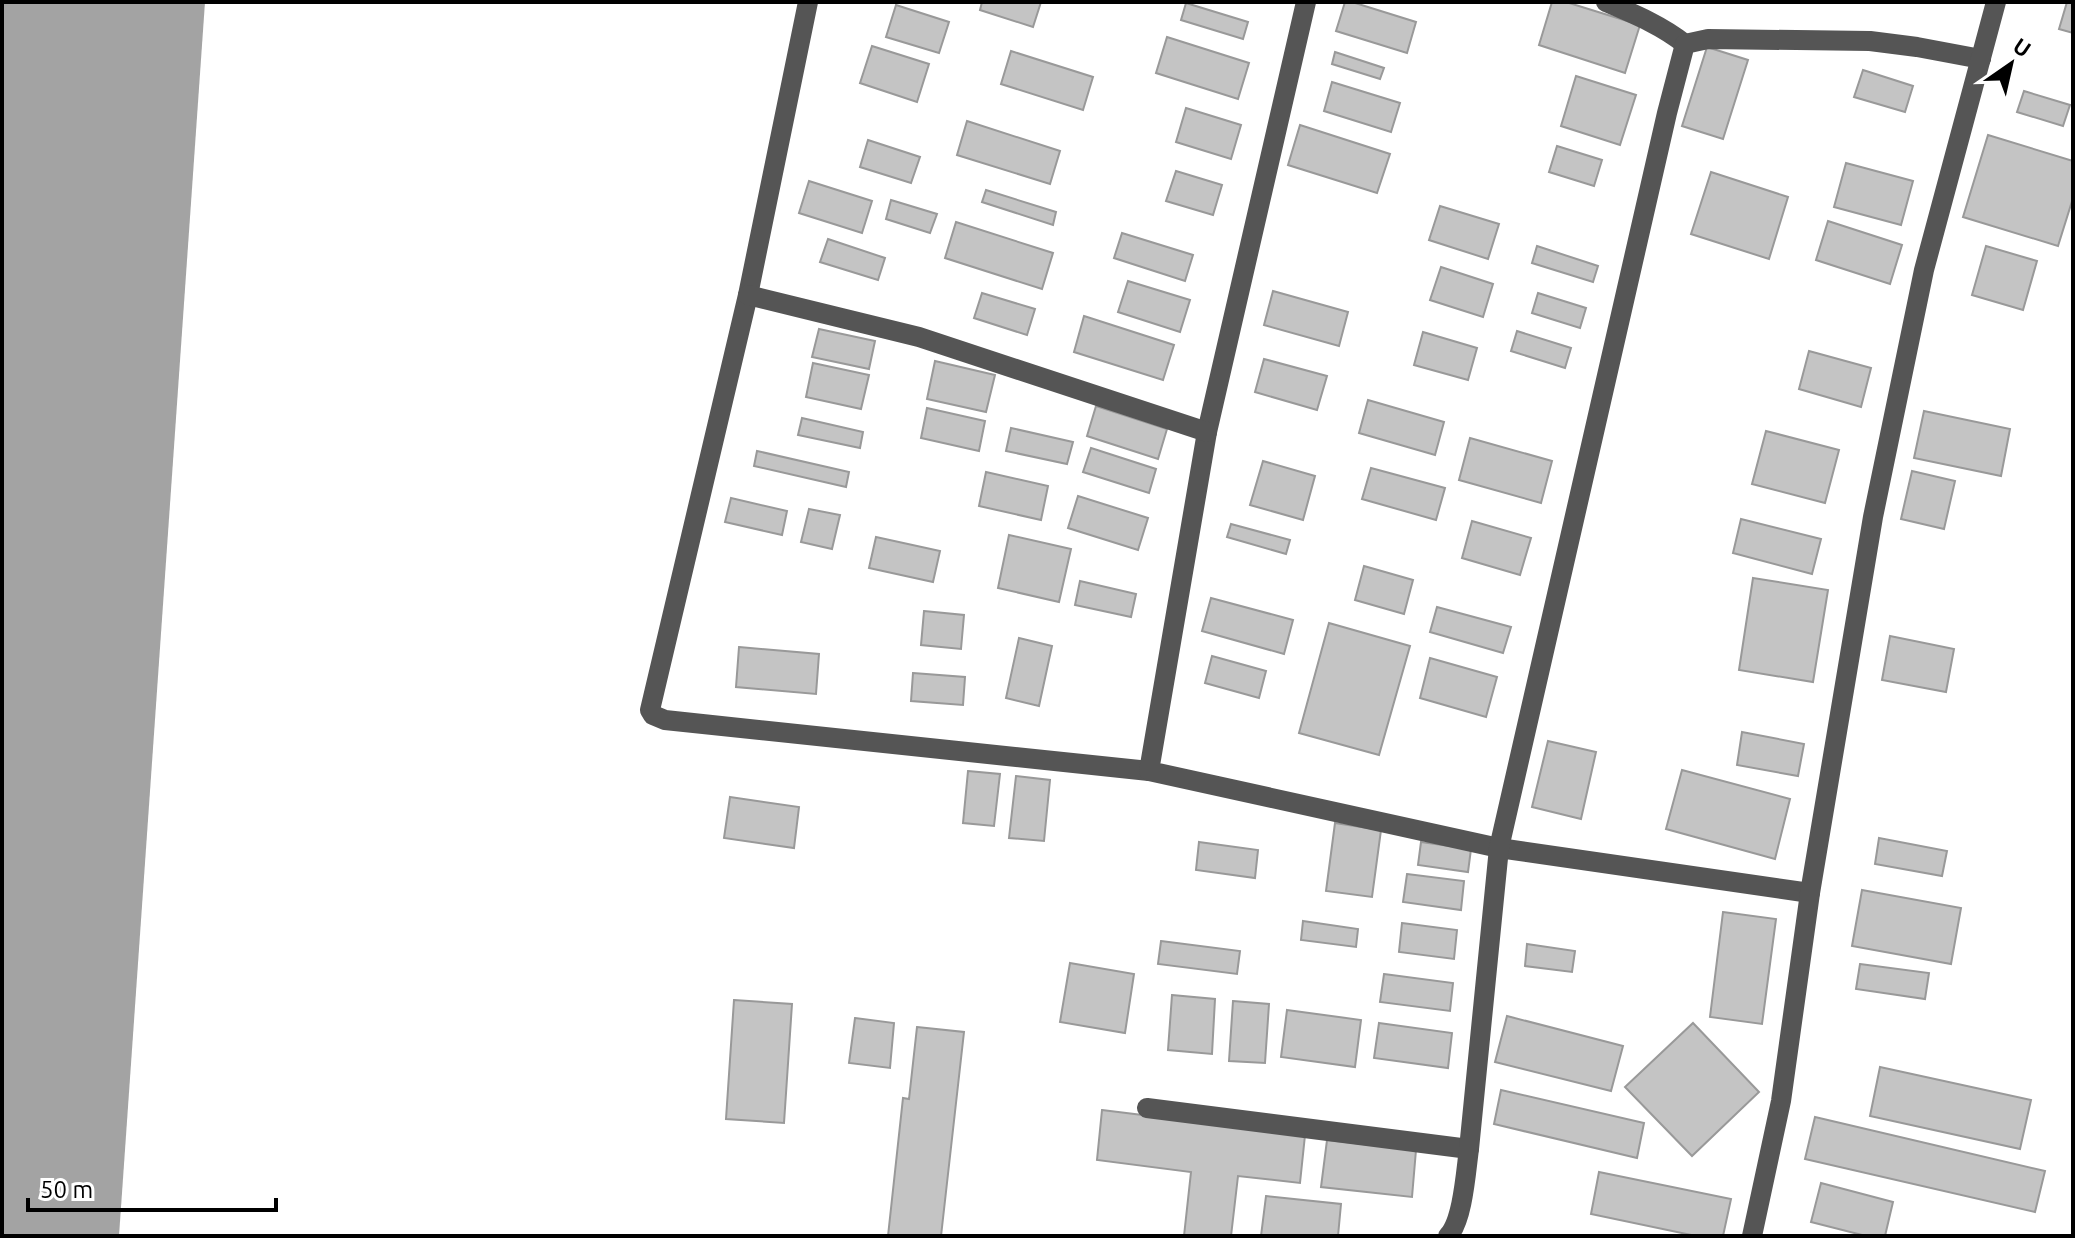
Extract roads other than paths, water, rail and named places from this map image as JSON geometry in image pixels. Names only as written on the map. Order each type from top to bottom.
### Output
[{"type":"street","points":[[808,2],[748,295],[651,705],[653,715],[665,720],[1149,771],[1499,848],[1810,893]]},
{"type":"street","points":[[1149,771],[1207,432],[1306,2]]},
{"type":"street","points":[[1606,2],[1648,19],[1685,44]]},
{"type":"street","points":[[1752,1236],[1781,1101],[1810,893],[1873,517],[1920,286],[1996,2]]},
{"type":"street","points":[[1685,44],[1708,39],[1870,41],[1981,59]]},
{"type":"street","points":[[1448,1236],[1456,1224],[1469,1149],[1499,848],[1663,128],[1685,44]]},
{"type":"street","points":[[748,295],[919,337],[1207,432]]},
{"type":"street","points":[[1147,1108],[1469,1149]]}]
